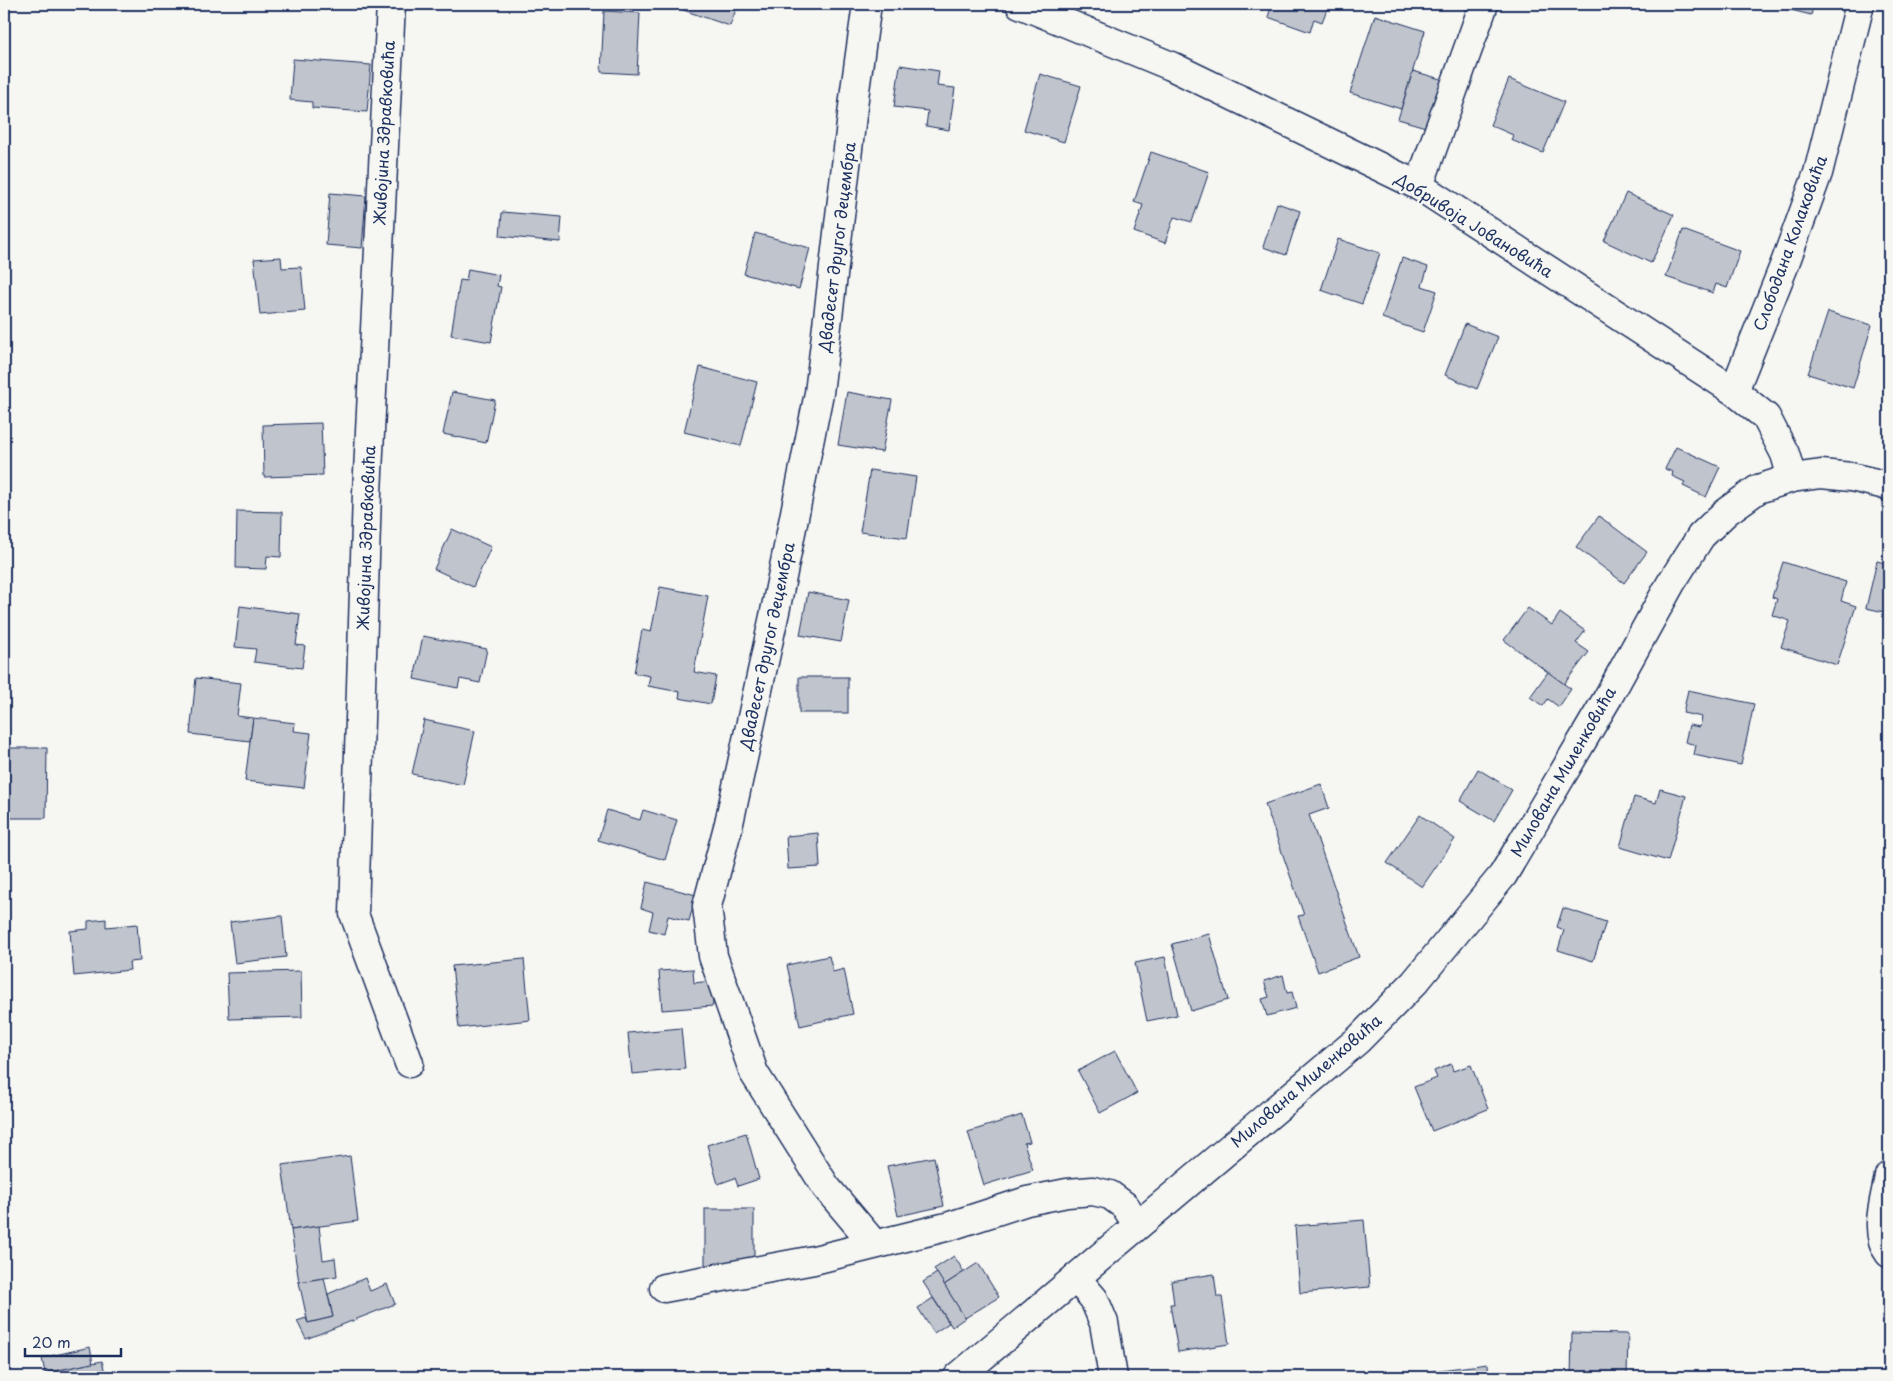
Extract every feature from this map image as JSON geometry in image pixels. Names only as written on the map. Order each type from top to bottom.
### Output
[{"type":"street","name":"Живојина Здравковића","points":[[390,4],[367,493],[354,914],[409,1063]]},
{"type":"street","name":"Двадесет другог децембра","points":[[867,4],[819,394],[774,616],[729,823],[707,906],[713,956],[754,1073],[826,1187],[874,1244]]},
{"type":"street","name":"Добривоја Јовановића","points":[[1020,4],[1171,66],[1419,186],[1734,391],[1766,417],[1785,454],[1792,478]]},
{"type":"street","points":[[1419,186],[1484,4]]},
{"type":"street","name":"Слободана Колаковића","points":[[1734,391],[1784,266],[1818,173],[1860,4]]},
{"type":"street","name":"Милована Миленковића","points":[[958,1377],[1358,1040],[1415,982],[1503,875],[1607,699],[1672,583],[1702,536],[1726,512],[1758,488],[1792,478],[1821,474],[1851,477],[1889,486]]},
{"type":"street","points":[[1889,1176],[1881,1219],[1882,1241],[1889,1253]]},
{"type":"street","points":[[664,1288],[814,1260],[950,1226],[1027,1201],[1067,1193],[1093,1191],[1110,1195],[1124,1206],[1138,1225]]},
{"type":"street","points":[[1076,1278],[1094,1299],[1104,1323],[1113,1377]]},
{"type":"building","points":[[685,4],[738,4],[730,26],[683,10]]},
{"type":"building","points":[[1272,4],[1329,4],[1322,22],[1314,19],[1310,32],[1268,17]]},
{"type":"building","points":[[1767,4],[1814,4],[1811,15]]},
{"type":"building","points":[[604,11],[640,13],[637,74],[601,72]]},
{"type":"building","points":[[1375,15],[1425,31],[1401,109],[1350,93]]},
{"type":"building","points":[[293,59],[371,65],[367,112],[312,108],[312,102],[290,100]]},
{"type":"building","points":[[900,65],[939,71],[937,86],[955,88],[949,130],[926,126],[928,111],[894,107]]},
{"type":"building","points":[[1413,71],[1444,80],[1429,128],[1398,119]]},
{"type":"building","points":[[1040,74],[1081,86],[1064,142],[1024,130]]},
{"type":"building","points":[[1509,79],[1564,102],[1543,153],[1511,140],[1513,135],[1490,125]]},
{"type":"building","points":[[1151,152],[1209,172],[1192,222],[1174,217],[1165,243],[1134,232],[1143,205],[1134,202]]},
{"type":"building","points":[[330,193],[366,196],[362,248],[326,245]]},
{"type":"building","points":[[1626,193],[1674,215],[1651,263],[1604,241]]},
{"type":"building","points":[[1277,203],[1300,211],[1286,255],[1263,247]]},
{"type":"building","points":[[502,212],[562,217],[560,242],[500,236]]},
{"type":"building","points":[[1683,230],[1740,251],[1727,288],[1716,284],[1713,293],[1666,277]]},
{"type":"building","points":[[755,233],[810,248],[799,289],[744,274]]},
{"type":"building","points":[[1338,239],[1380,253],[1362,304],[1321,290]]},
{"type":"building","points":[[281,257],[282,268],[301,267],[305,311],[260,315],[254,259]]},
{"type":"building","points":[[1402,258],[1428,267],[1422,286],[1437,291],[1423,332],[1382,318]]},
{"type":"building","points":[[468,269],[499,275],[497,286],[501,287],[491,342],[451,335],[460,280],[466,281]]},
{"type":"building","points":[[1828,312],[1872,325],[1853,388],[1808,374]]},
{"type":"building","points":[[1465,324],[1498,337],[1477,389],[1445,375]]},
{"type":"building","points":[[700,367],[757,382],[741,446],[684,432]]},
{"type":"building","points":[[452,392],[495,400],[486,443],[443,434]]},
{"type":"building","points":[[847,392],[892,400],[882,452],[838,445]]},
{"type":"building","points":[[321,423],[323,475],[264,477],[263,425]]},
{"type":"building","points":[[1676,447],[1720,467],[1706,497],[1683,486],[1685,482],[1672,476],[1673,472],[1665,469]]},
{"type":"building","points":[[870,470],[916,477],[907,538],[860,532]]},
{"type":"building","points":[[237,511],[282,512],[281,557],[267,556],[266,569],[236,568]]},
{"type":"building","points":[[1599,516],[1647,552],[1624,583],[1576,547]]},
{"type":"building","points":[[452,529],[491,547],[473,587],[434,569]]},
{"type":"building","points":[[1877,561],[1889,564],[1889,613],[1866,608]]},
{"type":"building","points":[[1783,562],[1846,582],[1841,601],[1856,606],[1837,665],[1781,647],[1790,621],[1772,615],[1777,599],[1772,597]]},
{"type":"building","points":[[660,587],[708,596],[694,672],[716,676],[711,704],[679,698],[680,692],[648,686],[650,676],[634,673],[642,630],[651,632]]},
{"type":"building","points":[[808,592],[849,600],[841,642],[800,635]]},
{"type":"building","points":[[240,606],[300,614],[296,645],[305,646],[302,668],[254,662],[256,649],[235,647]]},
{"type":"building","points":[[1528,608],[1552,625],[1560,613],[1585,631],[1576,643],[1589,652],[1564,684],[1504,640]]},
{"type":"building","points":[[423,636],[487,649],[480,683],[460,679],[458,688],[414,679]]},
{"type":"building","points":[[1548,672],[1571,689],[1559,707],[1548,699],[1543,706],[1530,697]]},
{"type":"building","points":[[799,677],[848,677],[848,713],[799,713]]},
{"type":"building","points":[[196,678],[241,683],[237,716],[253,718],[250,741],[190,734]]},
{"type":"building","points":[[1688,690],[1754,704],[1741,765],[1694,755],[1696,745],[1685,742],[1689,725],[1700,727],[1702,717],[1683,713]]},
{"type":"building","points":[[253,718],[295,723],[294,731],[311,733],[304,788],[245,781]]},
{"type":"building","points":[[424,720],[475,731],[463,785],[412,774]]},
{"type":"building","points":[[8,748],[47,748],[46,818],[7,818]]},
{"type":"building","points":[[1478,769],[1512,790],[1494,821],[1460,801]]},
{"type":"building","points":[[1321,784],[1329,808],[1309,815],[1359,957],[1318,972],[1298,916],[1304,915],[1265,804]]},
{"type":"building","points":[[1660,789],[1686,796],[1668,861],[1620,847],[1634,797],[1656,803]]},
{"type":"building","points":[[607,810],[640,820],[643,810],[677,820],[665,860],[598,840]]},
{"type":"building","points":[[1420,815],[1455,839],[1422,887],[1387,863]]},
{"type":"building","points":[[818,833],[820,867],[788,869],[786,836]]},
{"type":"building","points":[[647,882],[696,895],[689,921],[668,916],[664,934],[649,930],[653,912],[641,908]]},
{"type":"building","points":[[1563,908],[1606,922],[1593,961],[1558,950],[1564,930],[1557,927]]},
{"type":"building","points":[[282,916],[286,957],[235,963],[230,922]]},
{"type":"building","points":[[106,919],[106,927],[137,924],[140,961],[129,962],[130,970],[74,976],[70,931],[88,929],[88,921]]},
{"type":"building","points":[[1209,934],[1228,1000],[1191,1011],[1172,944]]},
{"type":"building","points":[[829,956],[833,972],[844,969],[853,1014],[800,1026],[787,965]]},
{"type":"building","points":[[1165,957],[1177,1015],[1147,1021],[1135,963]]},
{"type":"building","points":[[524,959],[530,1020],[459,1028],[452,966]]},
{"type":"building","points":[[693,969],[694,983],[711,981],[713,1006],[662,1010],[659,971]]},
{"type":"building","points":[[301,971],[302,1017],[229,1019],[227,973]]},
{"type":"building","points":[[1283,975],[1287,993],[1292,992],[1296,1008],[1267,1016],[1262,999],[1269,997],[1264,981]]},
{"type":"building","points":[[681,1028],[685,1069],[632,1074],[628,1033]]},
{"type":"building","points":[[1115,1051],[1137,1093],[1100,1113],[1078,1071]]},
{"type":"building","points":[[1451,1064],[1453,1071],[1471,1065],[1488,1109],[1432,1131],[1414,1087],[1437,1078],[1434,1071]]},
{"type":"building","points":[[1022,1115],[1030,1142],[1024,1143],[1033,1170],[984,1185],[968,1132]]},
{"type":"building","points":[[746,1133],[759,1179],[738,1186],[735,1178],[718,1184],[707,1145]]},
{"type":"building","points":[[350,1156],[358,1221],[291,1230],[282,1165]]},
{"type":"building","points":[[934,1157],[944,1206],[898,1216],[887,1166]]},
{"type":"building","points":[[705,1209],[754,1209],[754,1266],[705,1266]]},
{"type":"building","points":[[1364,1220],[1370,1287],[1300,1293],[1295,1226]]},
{"type":"building","points":[[319,1226],[323,1260],[335,1258],[337,1276],[299,1282],[291,1230]]},
{"type":"building","points":[[954,1256],[964,1272],[944,1285],[934,1269]]},
{"type":"building","points":[[978,1263],[999,1297],[965,1318],[944,1285]]},
{"type":"building","points":[[937,1273],[965,1318],[952,1327],[923,1282]]},
{"type":"building","points":[[1214,1274],[1217,1297],[1222,1297],[1229,1344],[1178,1352],[1170,1304],[1174,1304],[1171,1281]]},
{"type":"building","points":[[324,1278],[333,1317],[308,1323],[299,1282]]},
{"type":"building","points":[[365,1278],[370,1291],[387,1284],[395,1304],[306,1339],[297,1321],[306,1318],[308,1323],[333,1317],[328,1294]]},
{"type":"building","points":[[933,1298],[949,1323],[934,1333],[918,1308]]},
{"type":"building","points":[[1572,1333],[1628,1334],[1627,1377],[1571,1377]]},
{"type":"building","points":[[90,1347],[93,1363],[45,1373],[42,1358]]},
{"type":"building","points":[[102,1361],[106,1377],[46,1377],[45,1373]]},
{"type":"building","points":[[1488,1364],[1489,1377],[1433,1377],[1432,1371]]}]
